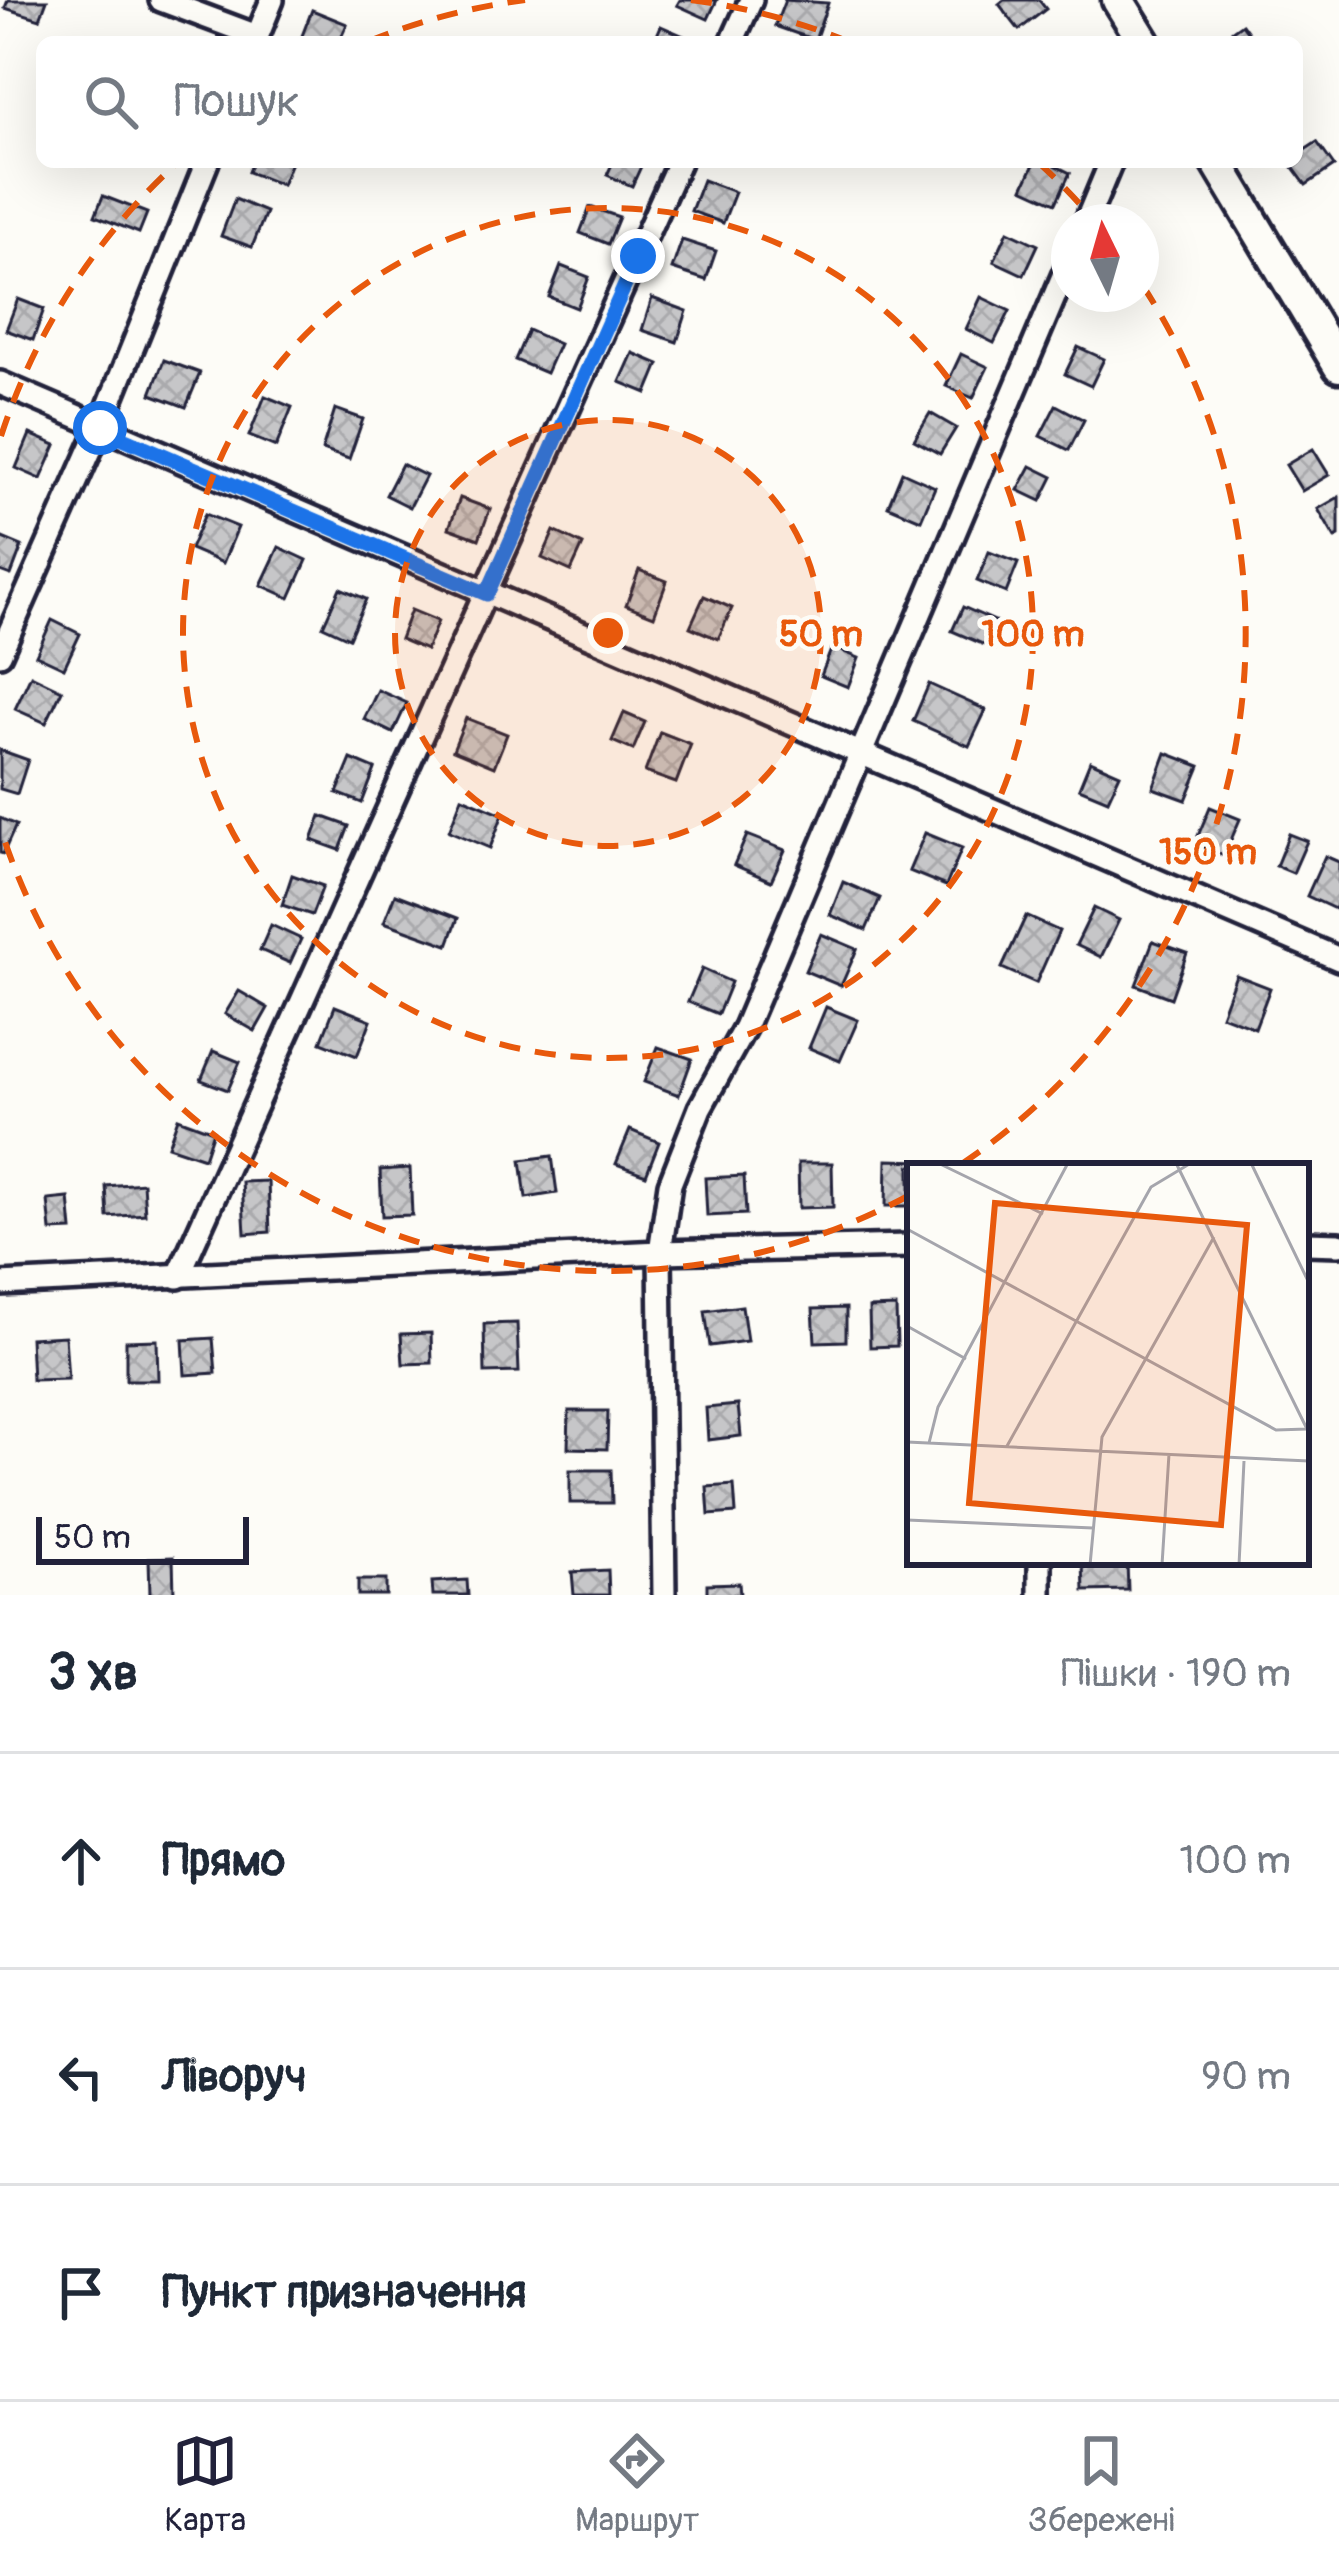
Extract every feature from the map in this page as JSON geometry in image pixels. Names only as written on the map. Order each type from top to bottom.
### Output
[{"type":"street","points":[[161,0],[249,36]]},
{"type":"street","points":[[257,36],[272,0]]},
{"type":"street","points":[[735,36],[751,0]]},
{"type":"street","points":[[1118,0],[1140,36]]},
{"type":"street","points":[[0,654],[100,428],[205,168]]},
{"type":"street","points":[[178,1277],[677,168]]},
{"type":"street","points":[[1094,204],[1109,168]]},
{"type":"street","points":[[1221,168],[1339,366]]},
{"type":"street","points":[[664,1595],[660,1252],[670,1184],[700,1108],[745,1027],[1051,304]]},
{"type":"street","points":[[0,383],[1339,959]]},
{"type":"street","points":[[0,1284],[660,1252],[907,1246]]},
{"type":"building","points":[[8,0],[47,0],[40,19],[5,8]]},
{"type":"building","points":[[680,0],[717,0],[708,19],[677,5]]},
{"type":"building","points":[[785,0],[828,3],[816,36],[775,26]]},
{"type":"building","points":[[1039,0],[1046,9],[1019,30],[999,4]]},
{"type":"building","points":[[312,10],[347,24],[342,36],[302,36]]},
{"type":"building","points":[[1242,24],[1251,36],[1225,36]]},
{"type":"building","points":[[661,26],[684,36],[657,36]]},
{"type":"building","points":[[1317,142],[1334,166],[1306,185],[1293,168],[1303,168],[1303,151]]},
{"type":"building","points":[[250,168],[289,168],[282,185],[248,172]]},
{"type":"building","points":[[610,168],[640,168],[632,186],[607,175]]},
{"type":"building","points":[[1032,168],[1060,168],[1070,173],[1056,203],[1023,188]]},
{"type":"building","points":[[703,180],[735,192],[723,223],[691,211]]},
{"type":"building","points":[[103,196],[147,213],[139,233],[95,216]]},
{"type":"building","points":[[235,199],[266,212],[252,247],[221,236]]},
{"type":"building","points":[[590,207],[619,217],[608,244],[580,233]]},
{"type":"building","points":[[1008,231],[1038,245],[1024,275],[994,261]]},
{"type":"building","points":[[682,240],[716,251],[706,280],[672,269]]},
{"type":"building","points":[[561,266],[589,277],[577,308],[549,297]]},
{"type":"building","points":[[981,297],[1010,311],[994,343],[966,329]]},
{"type":"building","points":[[652,298],[687,311],[677,342],[642,330]]},
{"type":"building","points":[[18,299],[44,309],[33,340],[6,330]]},
{"type":"building","points":[[528,330],[559,344],[546,373],[515,360]]},
{"type":"building","points":[[1078,347],[1104,359],[1091,386],[1065,374]]},
{"type":"building","points":[[633,353],[659,364],[647,393],[620,382]]},
{"type":"building","points":[[961,354],[988,367],[973,398],[946,386]]},
{"type":"building","points":[[164,360],[200,373],[186,407],[151,394]]},
{"type":"building","points":[[265,396],[292,407],[276,447],[249,436]]},
{"type":"building","points":[[1056,405],[1084,420],[1069,450],[1040,436]]},
{"type":"building","points":[[335,409],[363,419],[349,459],[322,450]]},
{"type":"building","points":[[930,413],[956,428],[940,454],[914,440]]},
{"type":"building","points":[[30,434],[56,445],[41,479],[16,468]]},
{"type":"building","points":[[1313,449],[1329,475],[1302,491],[1286,465]]},
{"type":"building","points":[[402,464],[426,476],[410,507],[386,495]]},
{"type":"building","points":[[1031,466],[1053,477],[1041,501],[1018,490]]},
{"type":"building","points":[[902,472],[935,487],[921,520],[888,506]]},
{"type":"building","points":[[1339,497],[1339,536],[1335,538],[1318,509]]},
{"type":"building","points":[[460,498],[490,509],[479,539],[449,528]]},
{"type":"building","points":[[205,514],[238,527],[223,563],[190,549]]},
{"type":"building","points":[[554,531],[583,545],[571,571],[542,558]]},
{"type":"building","points":[[0,537],[22,546],[11,575],[0,571]]},
{"type":"building","points":[[279,547],[307,560],[290,598],[261,585]]},
{"type":"building","points":[[989,552],[1018,563],[1006,593],[977,581]]},
{"type":"building","points":[[639,570],[667,581],[654,616],[626,605]]},
{"type":"building","points":[[340,588],[366,599],[349,638],[323,626]]},
{"type":"building","points":[[704,596],[732,608],[718,639],[690,627]]},
{"type":"building","points":[[963,607],[1004,625],[994,649],[952,631]]},
{"type":"building","points":[[411,610],[438,621],[426,650],[400,639]]},
{"type":"building","points":[[52,620],[80,634],[64,668],[36,655]]},
{"type":"building","points":[[832,647],[859,658],[848,687],[821,676]]},
{"type":"building","points":[[31,675],[62,690],[46,723],[15,709]]},
{"type":"building","points":[[929,684],[986,710],[969,746],[913,721]]},
{"type":"building","points":[[378,690],[407,703],[393,733],[364,719]]},
{"type":"building","points":[[624,713],[645,722],[633,750],[612,741]]},
{"type":"building","points":[[466,718],[507,734],[494,767],[453,750]]},
{"type":"building","points":[[660,732],[691,744],[676,783],[645,772]]},
{"type":"building","points":[[0,750],[28,760],[17,794],[0,789]]},
{"type":"building","points":[[1166,753],[1200,766],[1186,800],[1153,788]]},
{"type":"building","points":[[351,759],[375,769],[362,803],[337,793]]},
{"type":"building","points":[[1090,761],[1120,774],[1108,800],[1079,788]]},
{"type":"building","points":[[462,797],[503,814],[490,848],[449,831]]},
{"type":"building","points":[[1210,807],[1240,819],[1224,856],[1195,843]]},
{"type":"building","points":[[321,816],[349,826],[340,850],[312,840]]},
{"type":"building","points":[[0,818],[16,825],[3,854],[0,853]]},
{"type":"building","points":[[925,833],[962,848],[946,886],[909,871]]},
{"type":"building","points":[[1289,834],[1307,841],[1293,873],[1276,866]]},
{"type":"building","points":[[747,835],[785,850],[771,881],[734,865]]},
{"type":"building","points":[[1325,856],[1339,862],[1335,909],[1307,896]]},
{"type":"building","points":[[292,875],[323,886],[312,915],[282,905]]},
{"type":"building","points":[[843,882],[880,898],[866,930],[830,915]]},
{"type":"building","points":[[395,894],[458,918],[448,945],[384,922]]},
{"type":"building","points":[[1094,908],[1119,920],[1101,957],[1076,945]]},
{"type":"building","points":[[1026,916],[1059,931],[1036,983],[1002,968]]},
{"type":"building","points":[[271,925],[301,939],[290,963],[260,950]]},
{"type":"building","points":[[821,934],[857,949],[841,986],[805,971]]},
{"type":"building","points":[[1153,941],[1187,953],[1171,998],[1136,985]]},
{"type":"building","points":[[702,969],[731,982],[718,1014],[688,1002]]},
{"type":"building","points":[[1236,975],[1270,988],[1255,1028],[1221,1015]]},
{"type":"building","points":[[239,991],[268,1008],[255,1031],[225,1014]]},
{"type":"building","points":[[335,1006],[371,1020],[357,1056],[321,1042]]},
{"type":"building","points":[[826,1007],[858,1020],[840,1061],[809,1048]]},
{"type":"building","points":[[658,1047],[692,1059],[679,1095],[644,1082]]},
{"type":"building","points":[[213,1051],[240,1062],[228,1090],[201,1080]]},
{"type":"building","points":[[178,1118],[213,1131],[204,1158],[168,1146]]},
{"type":"building","points":[[630,1130],[659,1142],[646,1175],[616,1164]]},
{"type":"building","points":[[552,1156],[557,1193],[526,1198],[521,1160]]},
{"type":"building","points":[[887,1160],[923,1161],[907,1163],[907,1206],[886,1206]]},
{"type":"building","points":[[798,1163],[832,1163],[833,1207],[799,1208]]},
{"type":"building","points":[[410,1168],[412,1215],[382,1216],[380,1170]]},
{"type":"building","points":[[744,1176],[746,1214],[707,1216],[705,1178]]},
{"type":"building","points":[[268,1181],[270,1232],[245,1234],[242,1182]]},
{"type":"building","points":[[143,1183],[145,1214],[108,1217],[106,1186]]},
{"type":"building","points":[[69,1198],[72,1230],[51,1231],[48,1200]]},
{"type":"building","points":[[742,1306],[747,1341],[710,1346],[705,1311]]},
{"type":"building","points":[[896,1307],[897,1346],[870,1347],[869,1308]]},
{"type":"building","points":[[846,1308],[846,1341],[815,1342],[813,1309]]},
{"type":"building","points":[[517,1323],[519,1372],[485,1373],[484,1324]]},
{"type":"building","points":[[431,1333],[432,1363],[403,1364],[401,1334]]},
{"type":"building","points":[[65,1336],[68,1379],[32,1380],[30,1338]]},
{"type":"building","points":[[213,1338],[216,1373],[185,1375],[183,1340]]},
{"type":"building","points":[[157,1340],[158,1380],[126,1380],[126,1341]]},
{"type":"building","points":[[738,1405],[741,1436],[708,1440],[706,1408]]},
{"type":"building","points":[[569,1411],[608,1411],[607,1449],[568,1448]]},
{"type":"building","points":[[570,1470],[611,1470],[612,1503],[570,1503]]},
{"type":"building","points":[[734,1485],[736,1513],[709,1515],[707,1487]]},
{"type":"building","points":[[173,1557],[174,1595],[150,1595],[149,1558]]},
{"type":"building","points":[[1083,1565],[1127,1565],[1128,1590],[1084,1591]]},
{"type":"building","points":[[608,1570],[609,1595],[574,1595],[572,1572]]},
{"type":"building","points":[[358,1580],[386,1580],[386,1595],[358,1595]]},
{"type":"building","points":[[467,1580],[468,1595],[433,1595],[432,1582]]},
{"type":"building","points":[[739,1583],[740,1595],[707,1595],[707,1584]]},
{"type":"route","points":[[100,428],[487,594],[638,256]]}]
